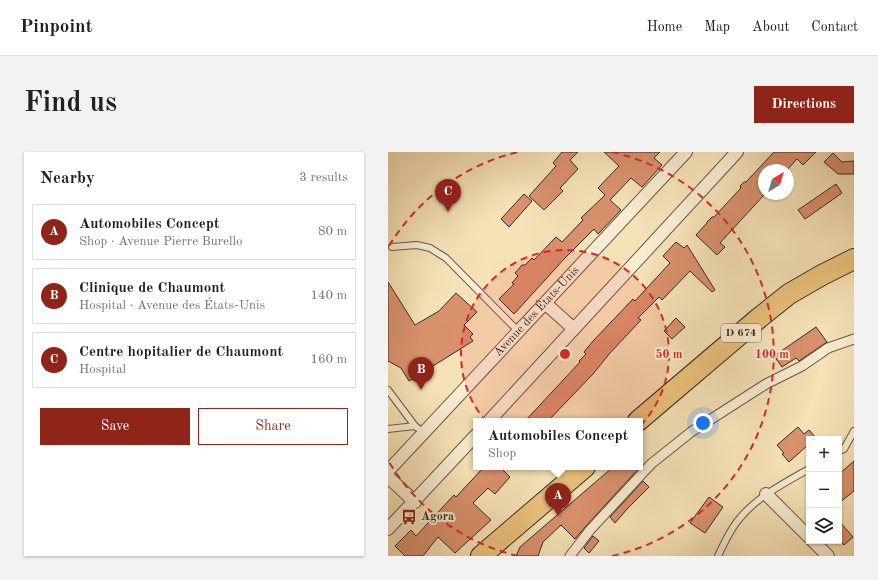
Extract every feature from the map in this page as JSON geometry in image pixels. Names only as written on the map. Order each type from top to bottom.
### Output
[{"type":"main road","name":"D 674","points":[[642,418],[789,294],[854,259]]},
{"type":"main road","points":[[481,556],[581,470]]},
{"type":"street","name":"Avenue des États-Unis","points":[[388,471],[419,429],[546,304],[686,152]]},
{"type":"street","points":[[492,418],[737,152]]},
{"type":"street","points":[[546,304],[574,329]]},
{"type":"street","points":[[570,556],[590,530],[651,464],[691,432],[766,384],[802,366],[828,348],[854,339]]},
{"type":"street","points":[[388,529],[473,438]]},
{"type":"street","points":[[388,478],[414,502]]},
{"type":"street","points":[[766,494],[806,534]]},
{"type":"street","points":[[816,544],[828,556]]},
{"type":"lane","points":[[392,247],[417,244],[430,248],[446,258],[519,332]]},
{"type":"lane","points":[[388,390],[419,429]]},
{"type":"lane","points":[[388,429],[419,429]]},
{"type":"lane","points":[[842,450],[854,431]]},
{"type":"lane","points":[[718,556],[740,518],[766,494],[806,471]]},
{"type":"building","points":[[562,152],[578,152],[570,160],[578,169],[560,188],[563,191],[544,210],[529,196],[556,166],[553,163]]},
{"type":"building","points":[[604,152],[660,152],[654,158],[662,165],[642,187],[631,178],[610,200],[621,210],[598,234],[594,229],[565,258],[514,314],[499,299],[514,284],[512,283],[518,276],[515,273],[522,265],[525,265],[532,258],[534,260],[556,237],[562,242],[583,220],[581,218],[605,195],[598,188],[619,166]]},
{"type":"building","points":[[774,152],[816,152],[803,165],[797,159],[792,164],[763,164]]},
{"type":"building","points":[[833,153],[842,162],[854,161],[854,174],[838,174],[824,162]]},
{"type":"building","points":[[758,169],[758,200],[759,200],[720,243],[725,247],[717,255],[696,235],[741,188],[740,186]]},
{"type":"building","points":[[836,184],[842,193],[805,219],[798,210]]},
{"type":"building","points":[[524,194],[532,201],[509,227],[501,219]]},
{"type":"building","points":[[676,242],[684,248],[687,245],[715,290],[712,292],[690,271],[662,300],[659,297],[638,318],[641,320],[610,353],[593,374],[551,418],[528,418],[580,362],[579,361],[586,354],[584,352],[593,341],[633,299],[635,301],[670,263],[663,256]]},
{"type":"building","points":[[388,282],[415,325],[439,311],[456,293],[477,312],[464,325],[473,334],[470,337],[473,341],[409,381],[401,368],[388,361]]},
{"type":"building","points":[[676,318],[685,327],[672,339],[664,331]]},
{"type":"building","points":[[816,327],[827,342],[799,361],[796,358],[782,367],[774,356]]},
{"type":"building","points":[[798,427],[804,434],[809,430],[814,436],[806,436],[806,447],[789,462],[777,445]]},
{"type":"building","points":[[854,461],[854,491],[842,501],[842,472]]},
{"type":"building","points":[[481,470],[503,470],[510,477],[495,494],[488,488],[473,503],[491,520],[455,553],[438,537],[423,556],[405,556],[395,546],[411,530],[416,536],[454,495],[456,497]]},
{"type":"building","points":[[610,470],[637,470],[575,539],[561,525],[543,542],[538,556],[516,556],[520,547]]},
{"type":"building","points":[[643,481],[649,487],[615,523],[610,517]]},
{"type":"building","points":[[709,497],[723,507],[705,533],[690,523]]},
{"type":"building","points":[[842,524],[853,537],[844,545],[842,543]]},
{"type":"building","points":[[593,536],[599,541],[589,553],[584,548]]},
{"type":"place","name":"Centre hopitalier de Chaumont","points":[[448,212]]},
{"type":"place","name":"Clinique de Chaumont","points":[[421,390]]},
{"type":"place","name":"Automobiles Concept","points":[[558,516]]},
{"type":"place","name":"Agora","points":[[409,517]]}]
